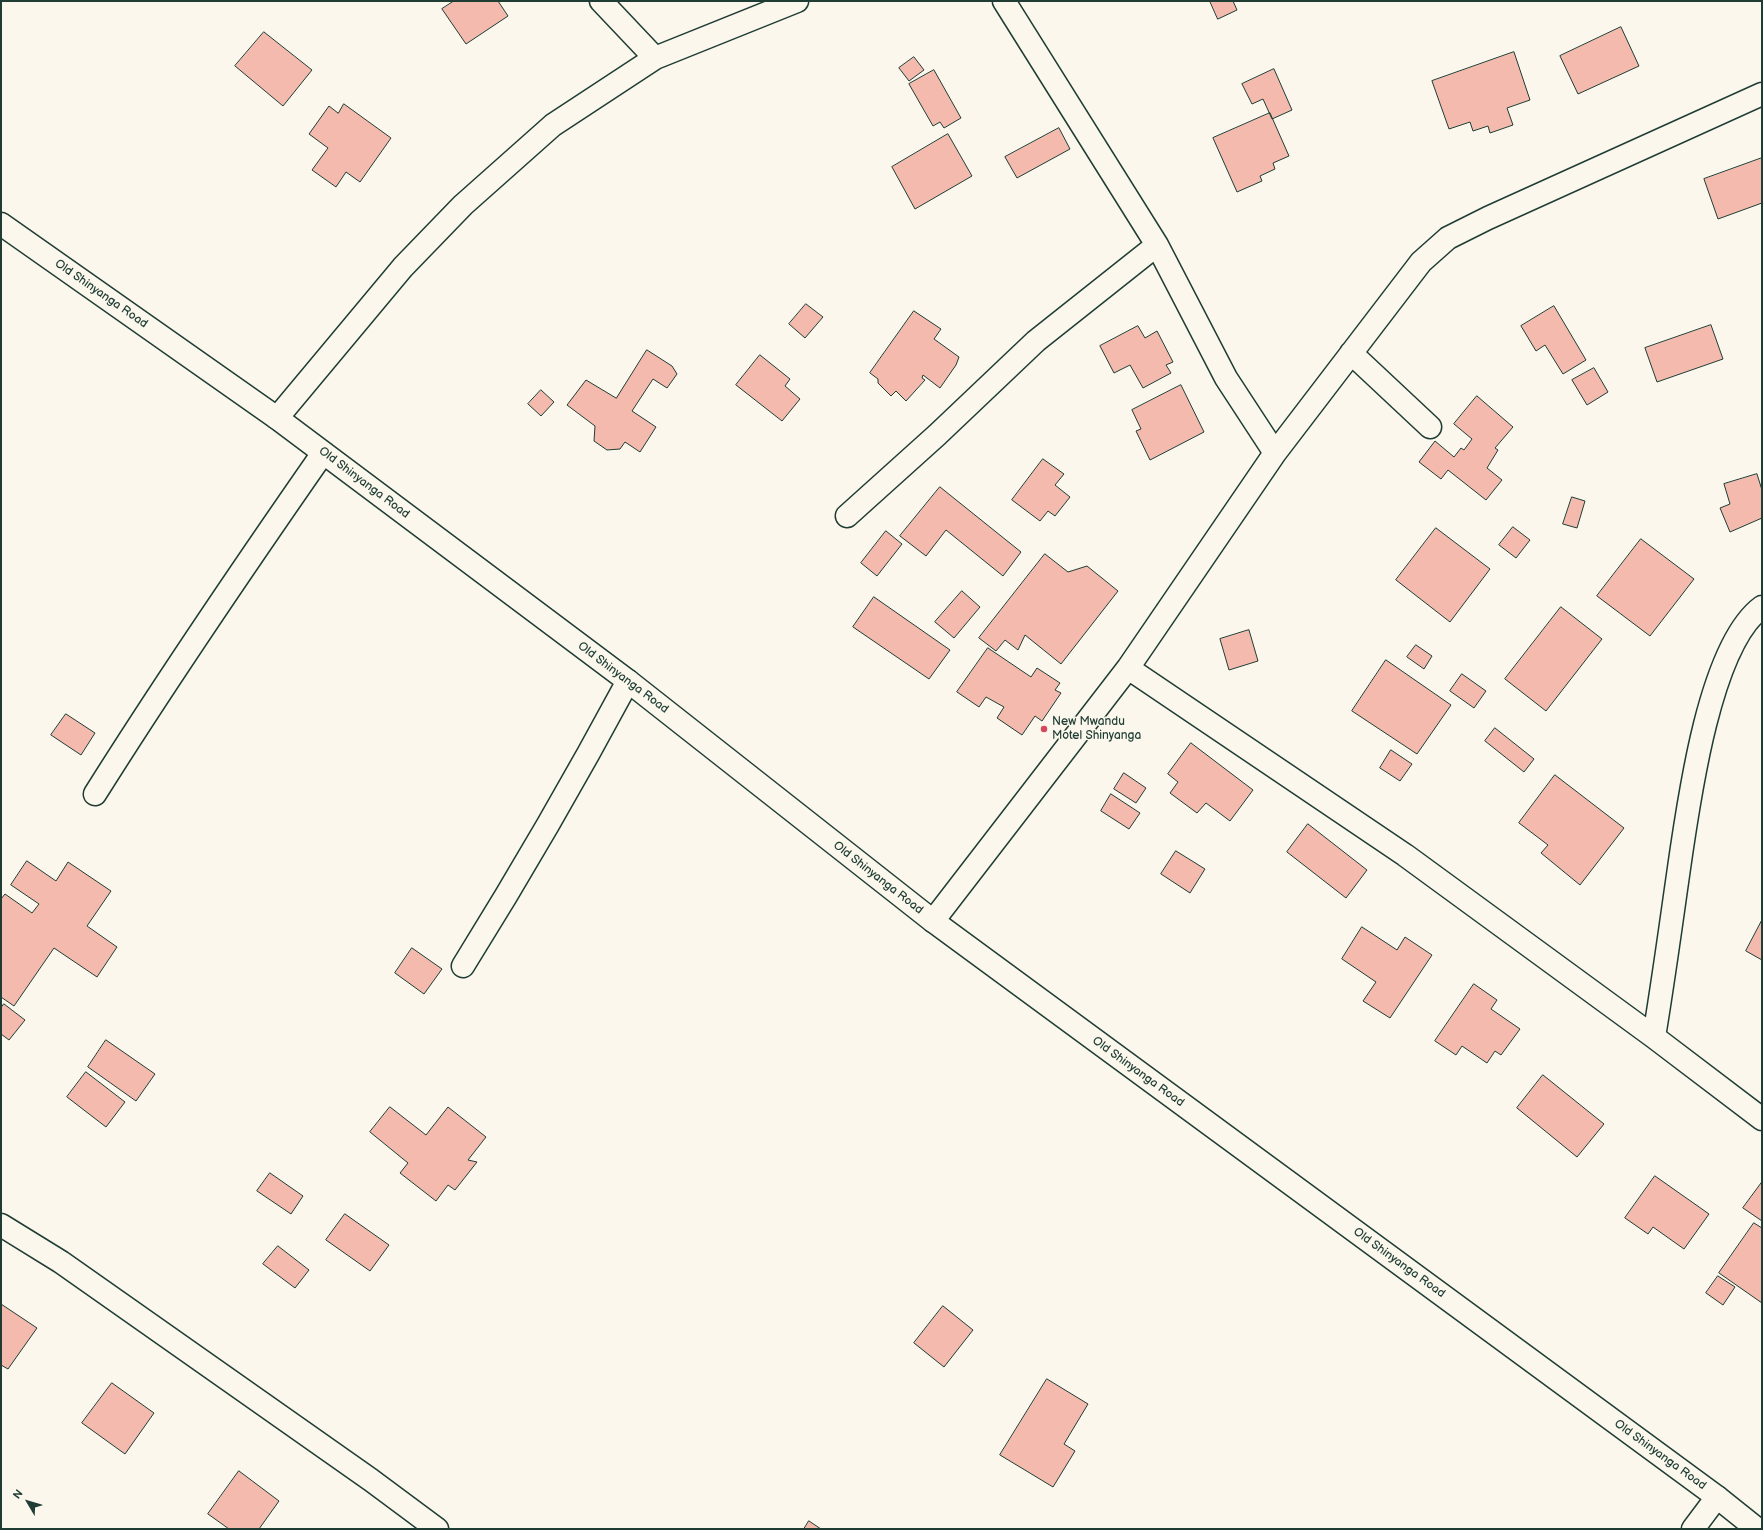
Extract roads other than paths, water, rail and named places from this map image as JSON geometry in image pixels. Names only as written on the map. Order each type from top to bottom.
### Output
[{"type":"street","points":[[601,1],[655,58]]},
{"type":"street","points":[[277,418],[403,267],[463,205],[553,125],[655,58],[798,1]]},
{"type":"street","points":[[1004,1],[1157,245],[1226,378],[1275,452]]},
{"type":"street","points":[[933,921],[1128,668],[1275,452],[1421,262],[1448,238],[1488,218],[1762,94]]},
{"type":"street","name":"Old Shinyanga Road","points":[[1,224],[277,418],[628,682],[933,921],[1717,1497],[1757,1529]]},
{"type":"street","points":[[847,516],[937,435],[1036,341],[1157,245]]},
{"type":"street","points":[[1351,353],[1430,427]]},
{"type":"street","points":[[95,794],[208,620],[323,453]]},
{"type":"street","points":[[1654,1037],[1687,814],[1703,729],[1721,672],[1735,639],[1747,621],[1762,607]]},
{"type":"street","points":[[1128,668],[1405,855],[1654,1037],[1762,1119]]},
{"type":"street","points":[[463,966],[518,878],[628,682]]},
{"type":"street","points":[[1,1225],[61,1262],[371,1480],[437,1529]]},
{"type":"street","points":[[1693,1529],[1717,1497]]},
{"type":"place","name":"New Mwandu Motel Shinyanga","points":[[1044,729]]}]
